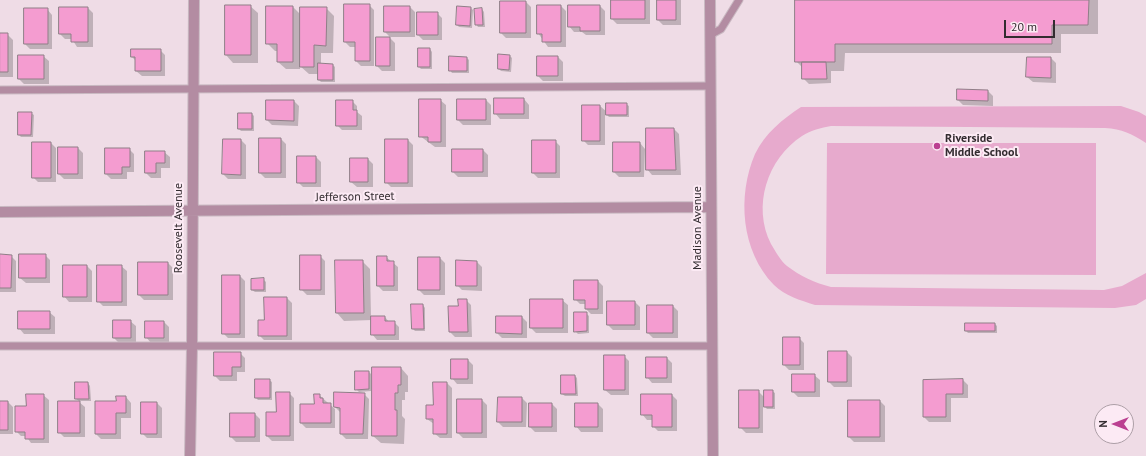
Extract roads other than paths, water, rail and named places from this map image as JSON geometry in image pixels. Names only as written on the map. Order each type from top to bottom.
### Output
[{"type":"street","name":"Roosevelt Avenue","points":[[190,456],[194,0]]},
{"type":"street","name":"Madison Avenue","points":[[710,0],[713,456]]},
{"type":"street","name":"Jefferson Street","points":[[0,212],[192,212],[711,206]]},
{"type":"lane","points":[[710,35],[721,29],[739,0]]},
{"type":"lane","points":[[0,90],[710,86]]},
{"type":"lane","points":[[0,346],[712,346]]},
{"type":"place","name":"Riverside Middle School","points":[[937,146]]}]
